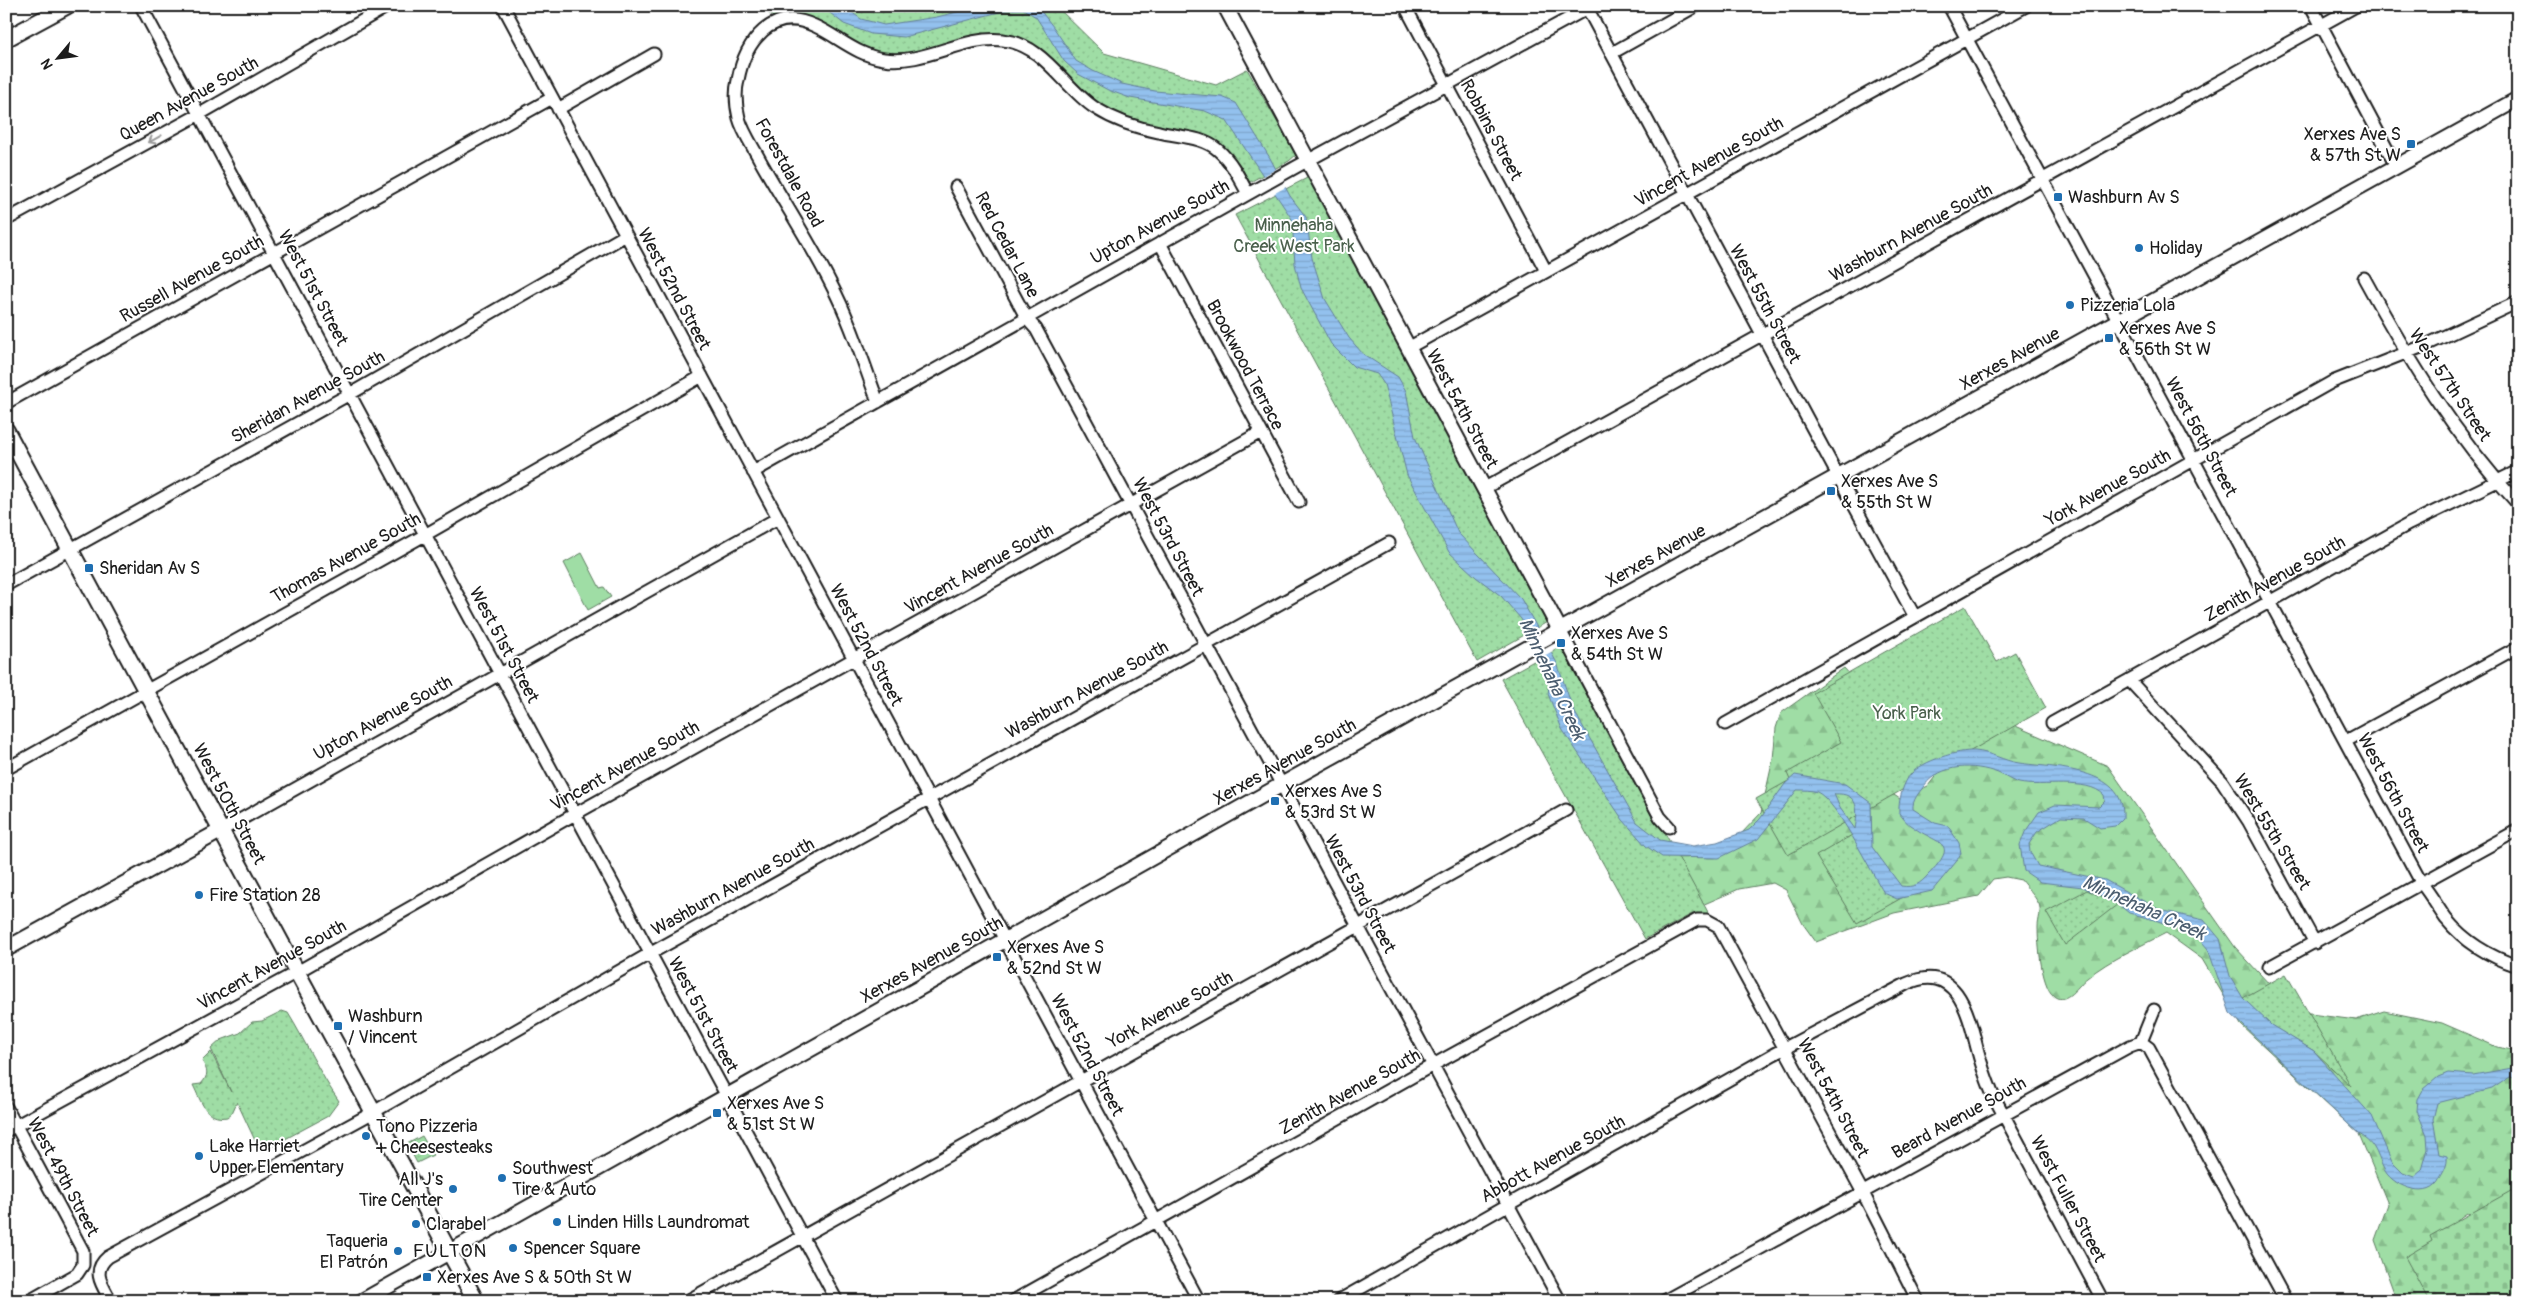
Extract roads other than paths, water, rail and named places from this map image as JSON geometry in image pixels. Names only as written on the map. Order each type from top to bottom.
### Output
[{"type":"main road","points":[[6,39],[66,6]]},
{"type":"main road","name":"West 50th Street","points":[[6,430],[476,1301]]},
{"type":"street","name":"West 51st Street","points":[[141,6],[837,1301]]},
{"type":"street","name":"Queen Avenue South","points":[[6,220],[198,115],[388,6]]},
{"type":"street","name":"West 52nd Street","points":[[503,6],[1199,1301]]},
{"type":"street","name":"West 54th Street","points":[[1225,6],[1660,817],[1669,827]]},
{"type":"street","name":"Robbins Street","points":[[1405,6],[1546,271]]},
{"type":"street","points":[[1612,53],[1696,6]]},
{"type":"street","name":"West 56th Street","points":[[1949,6],[2422,884],[2446,919],[2463,936],[2482,951],[2518,966]]},
{"type":"street","name":"Vincent Avenue South","points":[[1408,348],[2026,6]]},
{"type":"street","points":[[2311,6],[2396,166]]},
{"type":"street","name":"Washburn Avenue South","points":[[1483,489],[2356,6]]},
{"type":"street","name":"Upton Avenue South","points":[[753,472],[1160,243],[1587,7]]},
{"type":"street","name":"West 55th Street","points":[[1587,7],[1688,194],[1804,416],[1839,475],[1915,617]]},
{"type":"street","name":"Forestdale Road","points":[[878,402],[832,284],[787,209],[740,120],[736,100],[738,79],[749,45],[758,33],[772,25],[788,20],[800,21],[814,26],[868,56],[888,60],[911,59],[986,40],[1004,40],[1021,45],[1036,53],[1050,64],[1077,94],[1096,108],[1138,128],[1201,140],[1216,148],[1228,160],[1248,194]]},
{"type":"street","points":[[558,109],[654,54]]},
{"type":"street","name":"Russell Avenue South","points":[[6,403],[552,98]]},
{"type":"street","name":"Xerxes Avenue","points":[[1521,653],[2518,99]]},
{"type":"street","name":"Red Cedar Lane","points":[[956,187],[1027,319]]},
{"type":"street","name":"Sheridan Avenue South","points":[[6,585],[350,394],[626,235]]},
{"type":"street","name":"Brookwood Terrace","points":[[1160,243],[1299,502]]},
{"type":"street","name":"West 57th Street","points":[[2364,278],[2404,352],[2438,405],[2518,504]]},
{"type":"street","name":"York Avenue South","points":[[1725,724],[2332,382],[2491,316],[2518,302]]},
{"type":"street","name":"West 53rd Street","points":[[1027,319],[1036,329],[1131,504],[1280,786],[1560,1301]]},
{"type":"street","name":"Thomas Avenue South","points":[[6,769],[424,535],[702,376]]},
{"type":"street","name":"Vincent Avenue South","points":[[11,1128],[297,972],[853,658],[1261,432]]},
{"type":"street","name":"Zenith Avenue South","points":[[2052,723],[2409,524],[2518,471]]},
{"type":"street","name":"Upton Avenue South","points":[[6,949],[778,518]]},
{"type":"street","name":"Washburn Avenue South","points":[[110,1301],[99,1280],[99,1267],[108,1258],[373,1112],[928,798],[1389,543]]},
{"type":"street","points":[[2346,741],[2518,647]]},
{"type":"street","name":"Xerxes Avenue South","points":[[362,1301],[1280,786],[1521,653]]},
{"type":"street","name":"West 55th Street","points":[[2129,680],[2222,781],[2249,822],[2315,943]]},
{"type":"street","name":"York Avenue South","points":[[687,1301],[1357,925],[1566,810]]},
{"type":"street","points":[[2269,967],[2518,830]]},
{"type":"street","name":"Zenith Avenue South","points":[[1013,1301],[1697,920],[1707,920]]},
{"type":"street","name":"West 54th Street","points":[[1707,920],[1718,926],[1862,1191],[1918,1301]]},
{"type":"street","name":"Abbott Avenue South","points":[[1338,1301],[1786,1049],[1912,981],[1929,978],[1941,981],[1952,987],[1960,996],[1968,1012],[1983,1070],[2003,1114]]},
{"type":"street","points":[[2154,1010],[2141,1042],[2149,1048],[2286,1301]]},
{"type":"street","name":"Beard Avenue South","points":[[1664,1301],[2003,1114],[2130,1046],[2141,1042]]},
{"type":"street","name":"West 49th Street","points":[[6,1107],[11,1128],[83,1251],[83,1265],[77,1274],[29,1301]]},
{"type":"street","name":"West Fuller Street","points":[[2003,1114],[2103,1301]]},
{"type":"water","name":"Minnehaha Creek","points":[[821,6],[843,6],[861,19],[884,25],[937,17],[981,6],[1034,6],[1040,10],[1054,28],[1076,61],[1093,71],[1122,84],[1155,91],[1222,97],[1236,103],[1270,158],[1290,196],[1306,217],[1312,258],[1325,299],[1349,338],[1363,354],[1398,377],[1406,391],[1415,437],[1458,533],[1521,599],[1557,663],[1573,709],[1637,822],[1660,840],[1693,846],[1717,842],[1749,830],[1760,819],[1785,784],[1795,775],[1845,784],[1871,803],[1872,847],[1901,886],[1910,886],[1916,885],[1925,878],[1938,864],[1944,850],[1942,845],[1909,824],[1899,813],[1903,787],[1916,769],[1941,757],[1959,752],[1975,751],[2013,762],[2084,773],[2100,780],[2113,789],[2121,801],[2123,818],[2115,826],[2100,828],[2084,818],[2061,817],[2037,832],[2029,844],[2030,852],[2038,866],[2105,880],[2160,910],[2204,920],[2220,939],[2230,976],[2243,998],[2271,1025],[2314,1051],[2372,1116],[2392,1162],[2403,1173],[2414,1177],[2422,1170],[2428,1149],[2427,1135],[2417,1111],[2418,1099],[2423,1090],[2438,1077],[2448,1073],[2473,1075],[2518,1067],[2518,1079],[2510,1077],[2492,1089],[2437,1103],[2433,1119],[2439,1154],[2447,1156],[2447,1162],[2440,1178],[2429,1189],[2421,1190],[2404,1186],[2397,1182],[2385,1171],[2373,1146],[2230,1013],[2208,949],[2197,936],[2158,921],[2129,913],[2118,904],[2083,887],[2040,882],[2024,871],[2020,845],[2025,832],[2039,812],[2055,805],[2099,807],[2105,801],[2104,795],[2087,786],[2019,783],[1989,770],[1969,767],[1949,769],[1939,773],[1931,778],[1920,791],[1913,809],[1935,823],[1948,826],[1959,843],[1961,853],[1932,891],[1897,899],[1884,893],[1844,822],[1825,798],[1812,791],[1797,790],[1758,839],[1719,858],[1662,857],[1646,846],[1623,820],[1562,729],[1548,694],[1550,680],[1547,666],[1521,619],[1501,596],[1476,577],[1449,552],[1407,475],[1384,384],[1377,374],[1354,367],[1331,344],[1301,288],[1295,264],[1292,219],[1226,120],[1205,111],[1130,98],[1108,90],[1078,74],[1064,61],[1036,17],[1023,9],[1007,10],[904,37],[871,34],[844,24]],"holes":[[[1834,794],[1849,796],[1855,804],[1857,810],[1855,829],[1840,808]]]},
{"type":"place","name":"Xerxes Ave S & 57th St W","points":[[2411,144]]},
{"type":"place","name":"Washburn Av S","points":[[2058,197]]},
{"type":"place","name":"Holiday","points":[[2139,248]]},
{"type":"place","name":"Pizzeria Lola","points":[[2070,305]]},
{"type":"place","name":"Xerxes Ave S & 56th St W","points":[[2109,338]]},
{"type":"place","name":"Xerxes Ave S & 55th St W","points":[[1831,491]]},
{"type":"place","name":"Sheridan Av S","points":[[89,568]]},
{"type":"place","name":"Xerxes Ave S & 54th St W","points":[[1561,643]]},
{"type":"place","name":"Xerxes Ave S & 53rd St W","points":[[1275,801]]},
{"type":"place","name":"Fire Station 28","points":[[199,895]]},
{"type":"place","name":"Xerxes Ave S & 52nd St W","points":[[997,957]]},
{"type":"place","name":"Washburn / Vincent","points":[[338,1026]]},
{"type":"place","name":"Xerxes Ave S & 51st St W","points":[[717,1113]]},
{"type":"place","name":"Tono Pizzeria + Cheesesteaks","points":[[366,1136]]},
{"type":"place","name":"Lake Harriet Upper Elementary","points":[[199,1156]]},
{"type":"place","name":"Southwest Tire & Auto","points":[[502,1178]]},
{"type":"place","name":"All J's Tire Center","points":[[453,1189]]},
{"type":"place","name":"Linden Hills Laundromat","points":[[557,1222]]},
{"type":"place","name":"Clarabel","points":[[416,1224]]},
{"type":"place","name":"Spencer Square","points":[[513,1248]]},
{"type":"place","name":"Taqueria El Patrón","points":[[398,1251]]},
{"type":"place","name":"Xerxes Ave S & 50th St W","points":[[427,1277]]},
{"type":"district","name":"FULTON","points":[[450,1251]]},
{"type":"park label","name":"Minnehaha Creek West Park","points":[[1294,235]]},
{"type":"park label","name":"York Park","points":[[1907,713]]}]
